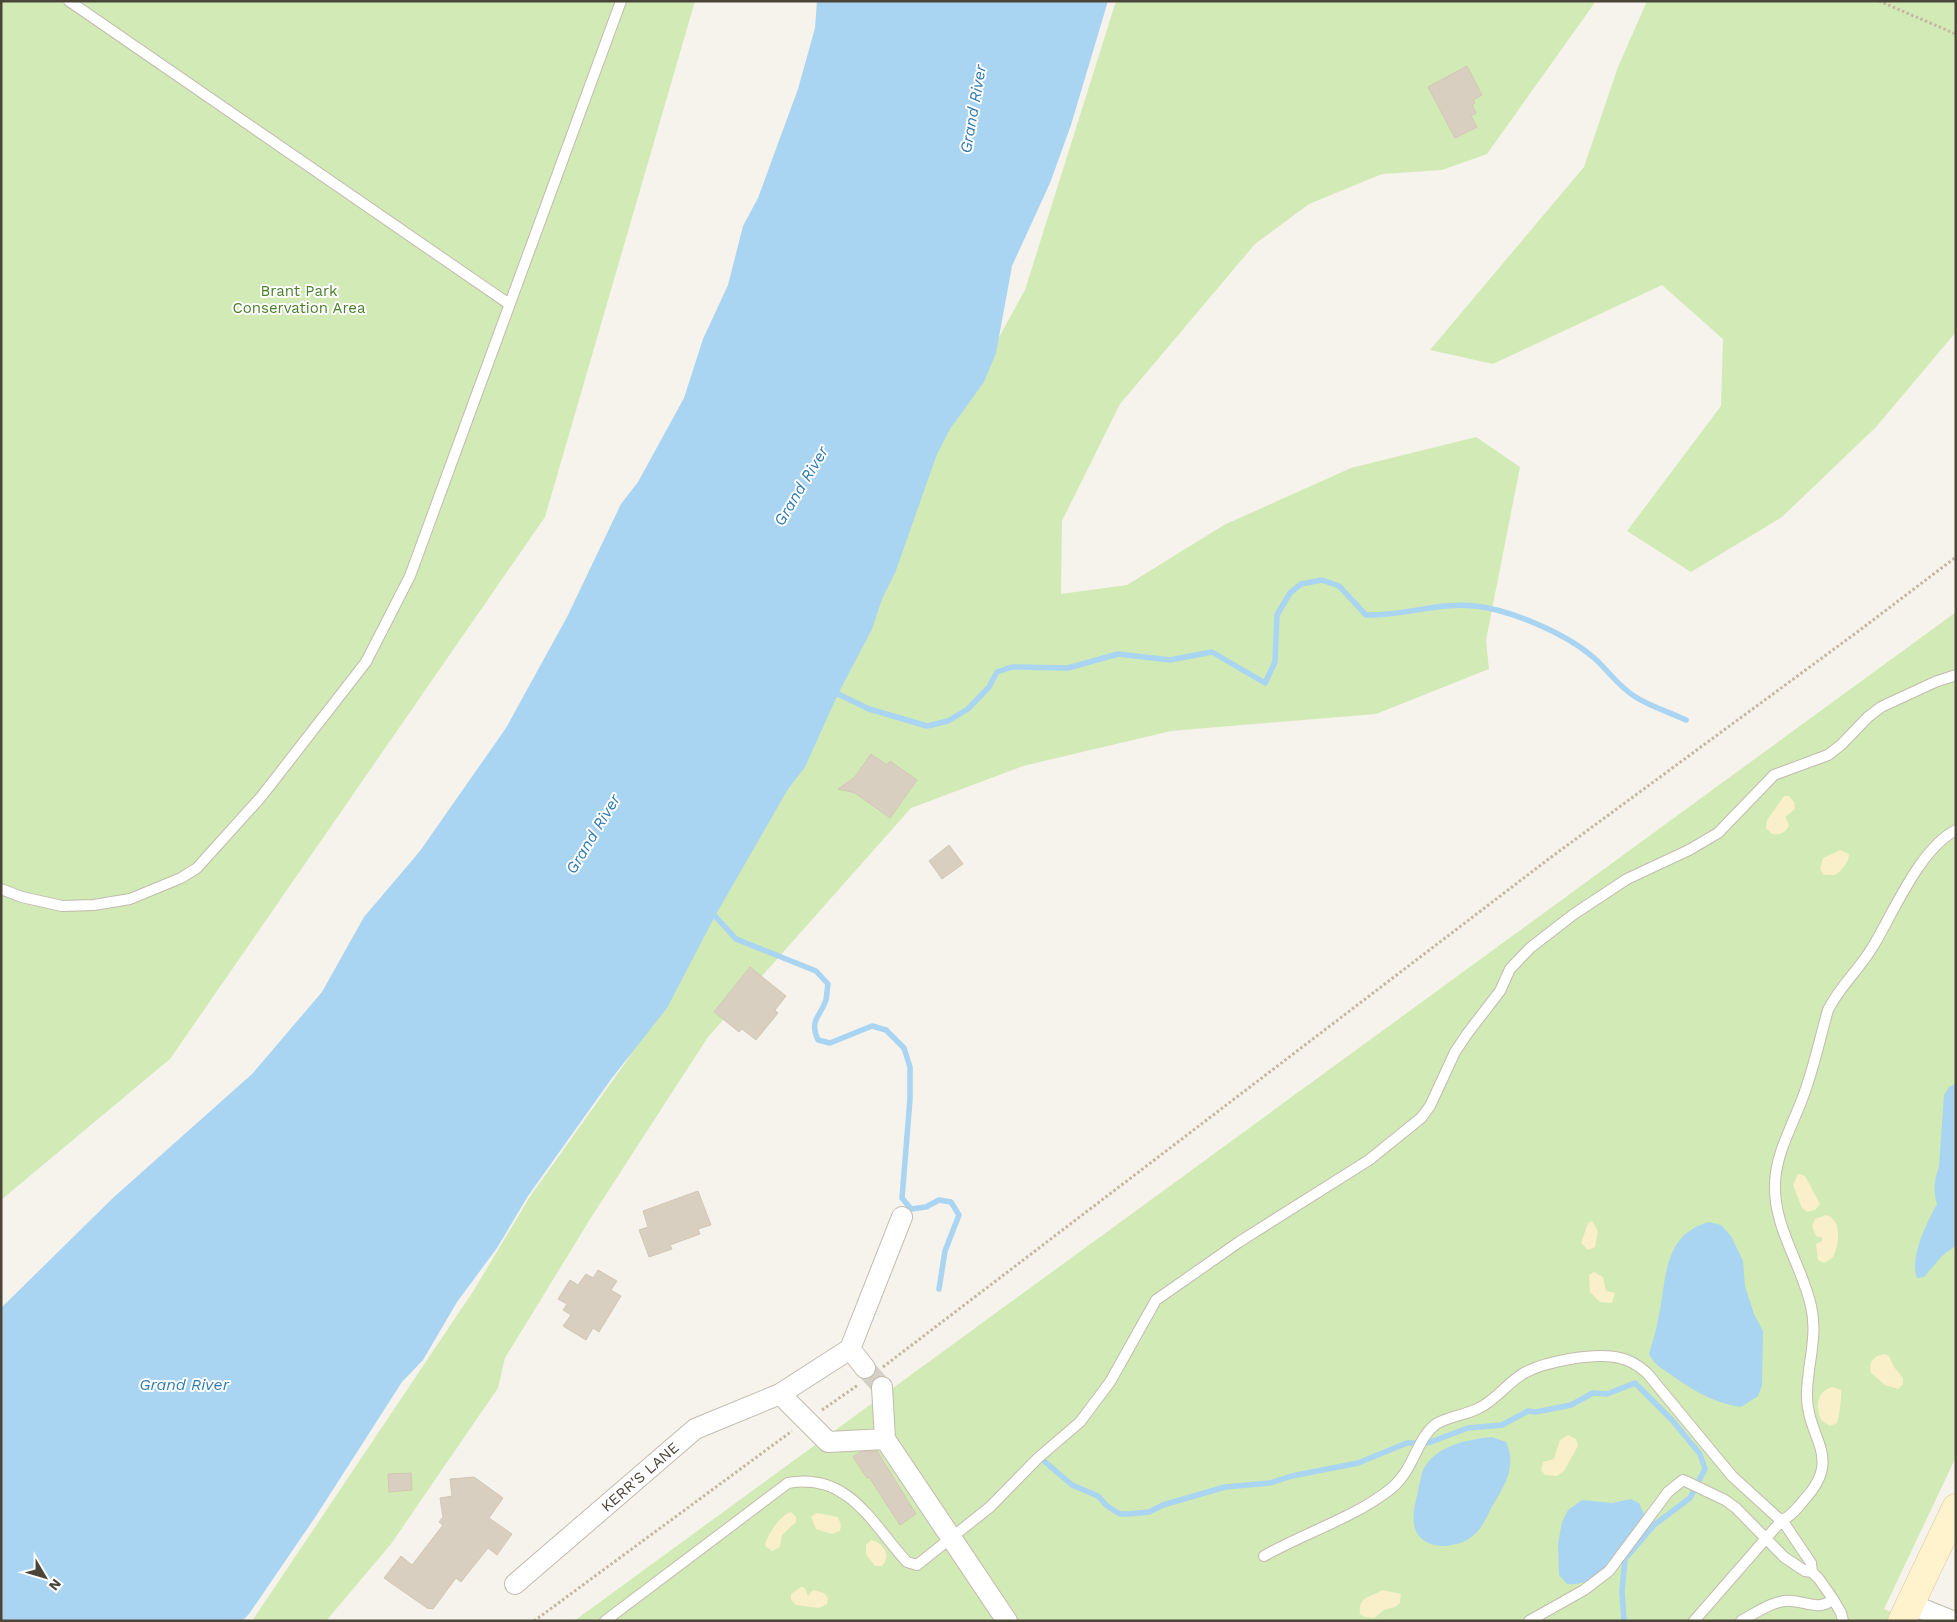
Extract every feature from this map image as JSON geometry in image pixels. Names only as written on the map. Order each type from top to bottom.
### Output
[{"type":"main road","points":[[1906,1612],[1956,1508]]},
{"type":"street","points":[[902,1217],[850,1349],[873,1376],[885,1439],[1007,1621]]},
{"type":"street","name":"KERR'S LANE","points":[[515,1584],[695,1429],[780,1394],[850,1349]]},
{"type":"street","points":[[780,1394],[828,1442],[885,1439]]},
{"type":"street","points":[[1906,1612],[1952,1621]]},
{"type":"lane","points":[[69,1],[509,304]]},
{"type":"lane","points":[[1,888],[22,897],[62,906],[94,905],[130,899],[181,878],[197,868],[218,847],[260,797],[366,662],[410,576],[621,1]]},
{"type":"lane","points":[[605,1621],[788,1483],[798,1481],[824,1485],[848,1495],[911,1564],[922,1562],[990,1507],[1038,1458],[1087,1414],[1110,1382],[1146,1314],[1156,1300],[1239,1242],[1368,1160],[1421,1118],[1430,1106],[1463,1040],[1500,992],[1510,969],[1530,948],[1574,914],[1627,879],[1690,850],[1718,833],[1774,775],[1828,755],[1841,745],[1868,716],[1882,707],[1935,682],[1956,675]]},
{"type":"lane","points":[[1694,1621],[1782,1520],[1799,1506],[1819,1482],[1824,1461],[1811,1421],[1807,1393],[1815,1332],[1814,1316],[1806,1287],[1783,1231],[1775,1198],[1776,1172],[1805,1093],[1828,1010],[1834,998],[1872,949],[1919,867],[1943,839],[1956,830]]},
{"type":"lane","points":[[1264,1556],[1300,1536],[1360,1510],[1390,1490],[1402,1480],[1427,1434],[1437,1424],[1480,1408],[1525,1373],[1552,1363],[1590,1356],[1620,1358],[1647,1373],[1732,1476],[1758,1502],[1782,1520],[1811,1563],[1812,1572],[1841,1612],[1843,1621]]},
{"type":"lane","points":[[1529,1621],[1557,1607],[1604,1576],[1668,1492],[1683,1480],[1725,1500],[1748,1518],[1790,1562],[1805,1571],[1812,1572]]},
{"type":"lane","points":[[1741,1621],[1782,1601],[1817,1606],[1827,1605],[1833,1599]]},
{"type":"path","points":[[1879,1],[1956,34]]},
{"type":"path","points":[[534,1621],[684,1509],[806,1421],[873,1376],[1550,858],[1956,557]]},
{"type":"green space","name":"Brant Park Conservation Area","points":[[1,1],[695,1],[545,517],[170,1059],[1,1200]]},
{"type":"green space","points":[[1116,1],[1596,1],[1487,154],[1442,170],[1382,174],[1309,204],[1255,244],[1120,404],[1062,521],[1061,594],[1127,585],[1224,525],[1351,468],[1476,437],[1520,467],[1486,640],[1489,669],[1376,714],[1171,731],[1023,766],[911,808],[708,1037],[592,1216],[505,1358],[498,1388],[391,1544],[326,1621],[252,1621],[474,1290],[529,1198],[628,1059],[851,669],[884,563],[925,471],[1025,290]]},
{"type":"green space","points":[[1647,1],[1956,1],[1956,332],[1876,427],[1782,517],[1691,572],[1627,531],[1721,406],[1723,339],[1662,285],[1493,364],[1430,350],[1584,167],[1618,67]]},
{"type":"green space","points":[[1956,612],[1956,1457],[1884,1609],[1911,1621],[574,1621]]},
{"type":"sand","points":[[1784,796],[1789,796],[1794,802],[1795,809],[1785,817],[1789,825],[1786,830],[1780,834],[1772,834],[1766,828],[1767,820]]},
{"type":"sand","points":[[1840,850],[1849,854],[1843,869],[1835,875],[1824,875],[1820,869],[1823,858]]},
{"type":"sand","points":[[1798,1174],[1805,1176],[1820,1204],[1815,1210],[1807,1212],[1802,1208],[1793,1185]]},
{"type":"sand","points":[[1826,1215],[1835,1222],[1838,1240],[1833,1257],[1824,1263],[1818,1260],[1816,1244],[1822,1241],[1822,1238],[1816,1236],[1812,1226],[1815,1219]]},
{"type":"sand","points":[[1592,1221],[1598,1231],[1595,1247],[1588,1250],[1581,1243],[1588,1223]]},
{"type":"sand","points":[[1594,1272],[1603,1277],[1606,1291],[1615,1293],[1612,1303],[1600,1302],[1590,1292],[1589,1275]]},
{"type":"sand","points":[[1885,1354],[1889,1356],[1894,1367],[1903,1378],[1903,1384],[1898,1389],[1885,1385],[1871,1373],[1871,1362],[1873,1359]]},
{"type":"sand","points":[[1832,1387],[1841,1390],[1841,1397],[1837,1423],[1830,1426],[1821,1420],[1818,1405],[1823,1392]]},
{"type":"sand","points":[[1568,1435],[1576,1439],[1578,1446],[1564,1471],[1557,1476],[1545,1475],[1541,1470],[1543,1462],[1554,1459],[1560,1440]]},
{"type":"sand","points":[[791,1512],[796,1517],[796,1522],[782,1535],[780,1547],[772,1551],[765,1546],[768,1537],[783,1516]]},
{"type":"sand","points":[[817,1513],[838,1517],[841,1525],[840,1531],[832,1534],[816,1529],[811,1517]]},
{"type":"sand","points":[[871,1540],[885,1550],[886,1558],[882,1566],[875,1566],[866,1554],[866,1545]]},
{"type":"sand","points":[[801,1587],[805,1588],[808,1596],[813,1590],[824,1593],[828,1598],[827,1604],[819,1608],[796,1605],[791,1600],[791,1594]]},
{"type":"sand","points":[[1382,1590],[1401,1594],[1400,1603],[1395,1607],[1384,1610],[1374,1618],[1365,1617],[1360,1614],[1363,1600]]},
{"type":"water","name":"Grand River","points":[[817,1],[1108,1],[1071,125],[1050,183],[1012,266],[996,353],[984,382],[950,429],[937,454],[895,573],[882,599],[872,629],[838,694],[805,767],[788,789],[715,916],[667,1008],[612,1078],[528,1196],[497,1248],[457,1302],[423,1360],[402,1382],[316,1516],[249,1614],[242,1621],[1,1621],[1,1308],[114,1197],[252,1074],[322,992],[364,917],[420,851],[506,728],[567,617],[621,504],[638,482],[684,398],[703,339],[728,285],[743,226],[758,198],[798,89],[815,28]]},
{"type":"water","points":[[1956,1083],[1956,1245],[1942,1256],[1924,1277],[1917,1278],[1915,1261],[1917,1251],[1924,1230],[1937,1204],[1935,1186],[1939,1167],[1944,1095],[1949,1087]]},
{"type":"water","points":[[1709,1222],[1721,1225],[1731,1236],[1743,1261],[1745,1286],[1754,1314],[1763,1331],[1762,1385],[1758,1396],[1741,1407],[1715,1400],[1692,1389],[1661,1368],[1649,1354],[1661,1305],[1665,1276],[1674,1249],[1682,1237],[1693,1228]]},
{"type":"water","points":[[1492,1437],[1506,1442],[1509,1451],[1510,1467],[1505,1482],[1480,1528],[1469,1539],[1453,1545],[1436,1545],[1422,1539],[1415,1529],[1414,1514],[1421,1476],[1428,1462],[1435,1455],[1453,1445]]},
{"type":"water","points":[[1631,1499],[1639,1503],[1644,1514],[1637,1527],[1624,1541],[1611,1560],[1593,1578],[1577,1584],[1567,1584],[1559,1575],[1558,1544],[1562,1522],[1568,1510],[1582,1500],[1612,1503]]},
{"type":"building","points":[[1467,66],[1482,95],[1473,100],[1475,103],[1472,105],[1476,113],[1471,116],[1477,127],[1455,138],[1428,87]]},
{"type":"building","points":[[871,754],[887,765],[890,761],[917,780],[890,818],[855,793],[838,789],[854,778]]},
{"type":"building","points":[[949,845],[963,864],[942,879],[929,861]]},
{"type":"building","points":[[750,967],[786,996],[775,1010],[778,1013],[756,1040],[742,1029],[739,1032],[714,1012]]},
{"type":"building","points":[[698,1191],[711,1225],[698,1229],[700,1234],[670,1245],[672,1249],[649,1257],[639,1230],[648,1227],[643,1211]]},
{"type":"building","points":[[598,1270],[617,1281],[611,1290],[621,1296],[599,1332],[593,1328],[586,1340],[563,1326],[571,1315],[563,1310],[567,1304],[558,1299],[570,1280],[578,1285],[586,1274],[593,1278]]},
{"type":"building","points":[[877,1451],[916,1514],[900,1525],[869,1477],[867,1478],[853,1457],[860,1452]]},
{"type":"building","points":[[411,1473],[412,1490],[389,1492],[388,1474]]},
{"type":"building","points":[[474,1477],[503,1498],[489,1518],[512,1534],[497,1555],[488,1548],[461,1582],[456,1578],[433,1609],[427,1608],[384,1578],[401,1556],[412,1565],[443,1525],[439,1522],[443,1517],[440,1498],[452,1496],[450,1479]]},
{"type":"waterway","points":[[838,694],[869,709],[927,726],[948,721],[968,709],[989,687],[997,672],[1012,667],[1068,668],[1118,654],[1170,660],[1212,652],[1265,683],[1275,662],[1277,615],[1290,593],[1301,584],[1322,580],[1339,586],[1366,615],[1461,605],[1489,608],[1537,624],[1568,639],[1581,648],[1640,700],[1686,720]]},
{"type":"waterway","points":[[715,916],[736,939],[816,971],[828,984],[826,1000],[815,1023],[818,1040],[830,1043],[872,1026],[886,1030],[904,1048],[910,1067],[910,1099],[902,1198],[911,1209],[926,1207],[939,1200],[951,1202],[959,1215],[945,1251],[939,1289]]},
{"type":"waterway","points":[[1043,1460],[1072,1485],[1098,1496],[1107,1506],[1120,1514],[1149,1512],[1163,1505],[1225,1487],[1270,1483],[1292,1476],[1358,1463],[1407,1443],[1428,1443],[1468,1428],[1502,1425],[1528,1411],[1536,1412],[1571,1405],[1593,1393],[1607,1394],[1635,1383],[1672,1420],[1700,1454],[1705,1469],[1690,1498],[1654,1525],[1625,1559],[1622,1591],[1624,1621]]},
{"type":"tunnel","points":[[865,1368],[882,1387]]}]
